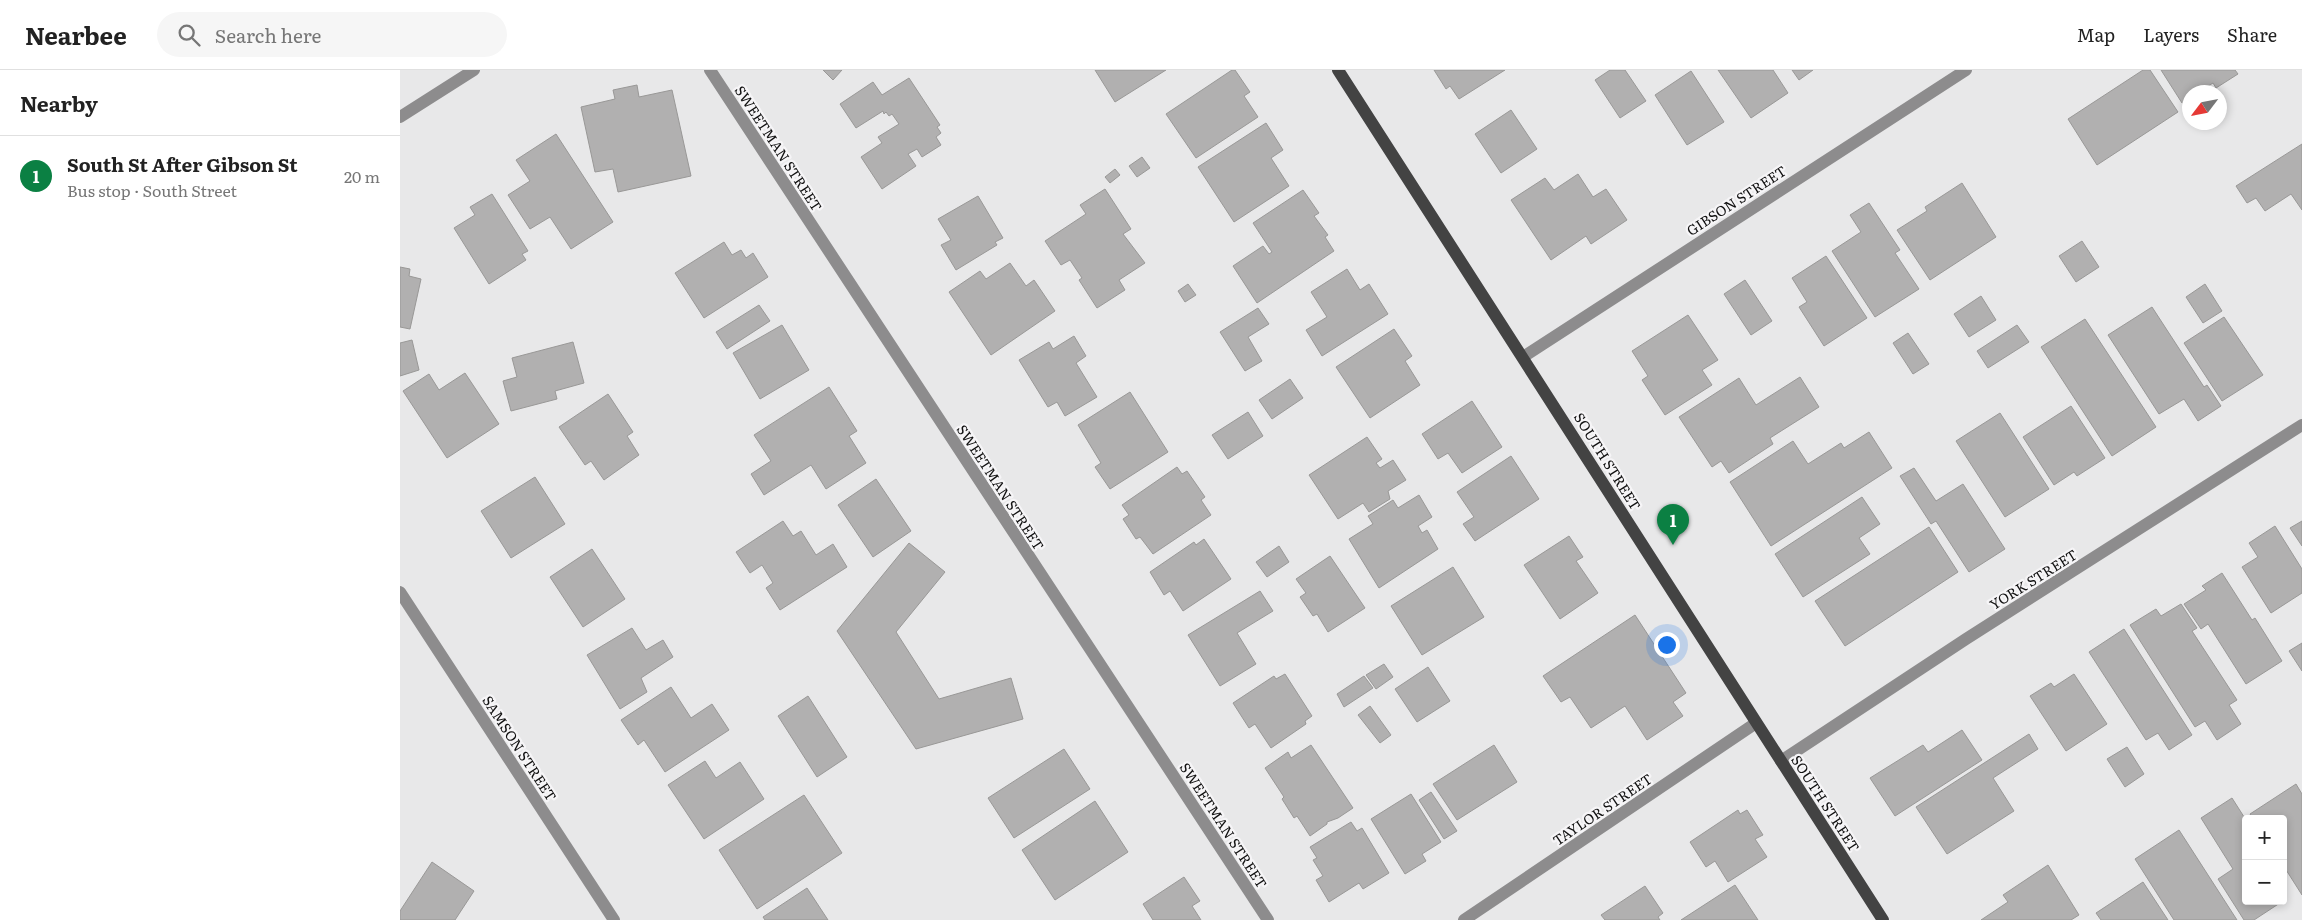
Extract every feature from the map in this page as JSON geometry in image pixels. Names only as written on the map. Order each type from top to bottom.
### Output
[{"type":"main road","name":"SOUTH STREET","points":[[1338,70],[1884,920]]},
{"type":"street","points":[[400,117],[474,70]]},
{"type":"street","name":"SWEETMAN STREET","points":[[710,70],[1268,920]]},
{"type":"street","name":"GIBSON STREET","points":[[1523,357],[1966,70]]},
{"type":"street","name":"YORK STREET","points":[[1781,761],[1966,639],[2302,425]]},
{"type":"street","name":"SAMSON STREET","points":[[400,592],[614,920]]},
{"type":"street","name":"TAYLOR STREET","points":[[1464,920],[1756,723]]},
{"type":"building","points":[[823,70],[842,70],[833,80]]},
{"type":"building","points":[[1095,70],[1166,70],[1115,102]]},
{"type":"building","points":[[1232,70],[1235,70],[1250,92],[1244,96],[1258,117],[1196,158],[1166,114]]},
{"type":"building","points":[[1434,70],[1505,70],[1459,99],[1450,86],[1446,89]]},
{"type":"building","points":[[1610,70],[1625,70],[1646,101],[1620,118],[1595,80]]},
{"type":"building","points":[[1718,70],[1773,70],[1788,93],[1751,118]]},
{"type":"building","points":[[1792,70],[1813,70],[1799,80]]},
{"type":"building","points":[[2143,70],[2150,70],[2178,112],[2097,165],[2068,119]]},
{"type":"building","points":[[2161,70],[2235,70],[2238,74],[2221,85],[2214,85],[2213,83],[2210,85],[2182,85],[2182,103]]},
{"type":"building","points":[[1691,71],[1724,122],[1687,145],[1655,95]]},
{"type":"building","points":[[909,78],[940,125],[937,127],[941,133],[936,137],[941,145],[922,157],[917,149],[908,154],[916,166],[882,189],[861,157],[882,143],[878,137],[899,124],[892,114],[889,116],[886,112],[884,114],[883,111],[856,128],[840,104],[873,82],[882,95]]},
{"type":"building","points":[[637,85],[639,97],[672,90],[691,176],[618,192],[613,169],[595,172],[581,107],[615,99],[613,90]]},
{"type":"building","points":[[1511,110],[1537,149],[1501,173],[1475,134]]},
{"type":"building","points":[[1266,123],[1283,150],[1271,158],[1289,186],[1234,222],[1198,167]]},
{"type":"building","points":[[556,134],[613,222],[571,249],[550,217],[530,229],[508,195],[530,181],[516,160]]},
{"type":"building","points":[[2302,144],[2302,210],[2291,194],[2265,211],[2256,198],[2247,203],[2236,186]]},
{"type":"building","points":[[1142,157],[1150,168],[1137,177],[1129,166]]},
{"type":"building","points":[[1115,169],[1120,175],[1110,183],[1105,177]]},
{"type":"building","points":[[1578,174],[1593,197],[1606,189],[1627,220],[1591,244],[1586,236],[1551,260],[1511,200],[1545,178],[1554,190]]},
{"type":"building","points":[[1962,183],[1996,237],[1930,280],[1897,230],[1927,211],[1925,207]]},
{"type":"building","points":[[1105,189],[1131,229],[1123,234],[1145,263],[1119,280],[1125,290],[1097,308],[1079,280],[1082,278],[1070,260],[1061,265],[1045,241],[1086,214],[1080,205]]},
{"type":"building","points":[[1303,190],[1319,213],[1314,216],[1328,235],[1325,237],[1334,251],[1257,303],[1233,266],[1263,246],[1269,254],[1272,252],[1253,223]]},
{"type":"building","points":[[492,194],[528,251],[522,254],[526,260],[489,284],[454,228],[475,215],[470,207]]},
{"type":"building","points":[[978,196],[1003,238],[995,242],[997,245],[956,270],[941,245],[951,240],[938,219]]},
{"type":"building","points":[[1869,203],[1900,250],[1895,253],[1919,289],[1875,317],[1832,251],[1861,232],[1850,215]]},
{"type":"building","points":[[2082,241],[2099,267],[2076,282],[2059,256]]},
{"type":"building","points":[[724,242],[732,255],[741,250],[746,258],[753,253],[768,277],[704,318],[675,273]]},
{"type":"building","points":[[1826,256],[1867,318],[1824,346],[1799,307],[1807,302],[1792,278]]},
{"type":"building","points":[[1010,263],[1026,286],[1034,280],[1055,311],[991,355],[949,292],[980,271],[986,279]]},
{"type":"building","points":[[400,267],[410,269],[409,276],[421,279],[410,329],[400,327]]},
{"type":"building","points":[[1347,269],[1360,290],[1369,284],[1388,314],[1322,356],[1306,330],[1327,317],[1311,292]]},
{"type":"building","points":[[1745,280],[1772,321],[1751,335],[1724,294]]},
{"type":"building","points":[[1188,284],[1196,295],[1185,302],[1178,291]]},
{"type":"building","points":[[2205,284],[2222,311],[2203,323],[2186,297]]},
{"type":"building","points":[[1981,296],[1996,320],[1969,337],[1954,314]]},
{"type":"building","points":[[759,305],[770,321],[727,349],[716,332]]},
{"type":"building","points":[[2152,307],[2204,387],[2207,385],[2221,406],[2198,421],[2184,399],[2159,414],[2108,335]]},
{"type":"building","points":[[1258,308],[1269,324],[1248,337],[1262,361],[1245,371],[1220,332]]},
{"type":"building","points":[[1688,315],[1718,360],[1702,370],[1712,385],[1665,415],[1642,380],[1648,376],[1632,351]]},
{"type":"building","points":[[2224,317],[2263,375],[2222,401],[2184,343]]},
{"type":"building","points":[[2085,319],[2156,427],[2112,456],[2041,347]]},
{"type":"building","points":[[782,325],[809,370],[760,399],[733,353]]},
{"type":"building","points":[[2017,325],[2029,342],[1988,368],[1977,351]]},
{"type":"building","points":[[1394,329],[1412,356],[1405,361],[1420,385],[1370,418],[1336,367]]},
{"type":"building","points":[[1908,333],[1929,364],[1913,374],[1893,343]]},
{"type":"building","points":[[1074,336],[1086,356],[1076,363],[1097,397],[1065,416],[1057,402],[1048,407],[1019,360],[1049,342],[1053,349]]},
{"type":"building","points":[[412,340],[419,370],[400,376],[400,343]]},
{"type":"building","points":[[573,342],[584,383],[555,391],[557,399],[511,411],[503,381],[517,377],[512,358]]},
{"type":"building","points":[[465,373],[499,424],[447,458],[403,391],[429,374],[439,390]]},
{"type":"building","points":[[1800,377],[1819,407],[1770,438],[1773,444],[1729,473],[1721,461],[1712,467],[1679,417],[1739,378],[1756,405]]},
{"type":"building","points":[[1290,379],[1303,398],[1272,419],[1259,400]]},
{"type":"building","points":[[829,387],[857,431],[849,436],[866,463],[826,489],[811,465],[764,495],[751,474],[771,461],[754,435]]},
{"type":"building","points":[[1130,392],[1168,452],[1110,489],[1095,467],[1101,463],[1078,425]]},
{"type":"building","points":[[608,394],[633,432],[627,436],[639,455],[604,480],[591,461],[585,465],[559,427]]},
{"type":"building","points":[[1472,401],[1502,447],[1462,473],[1448,453],[1438,459],[1422,434]]},
{"type":"building","points":[[2071,406],[2105,458],[2077,476],[2074,472],[2054,485],[2023,437]]},
{"type":"building","points":[[1248,412],[1263,436],[1228,459],[1212,435]]},
{"type":"building","points":[[2000,413],[2049,489],[2005,517],[1956,441]]},
{"type":"building","points":[[1869,432],[1892,468],[1771,546],[1730,482],[1793,441],[1808,464],[1841,443],[1844,448]]},
{"type":"building","points":[[1367,437],[1382,459],[1376,463],[1380,468],[1393,460],[1406,480],[1388,491],[1390,499],[1369,512],[1363,503],[1338,519],[1309,475]]},
{"type":"building","points":[[1511,456],[1539,499],[1475,541],[1463,524],[1474,517],[1457,492]]},
{"type":"building","points":[[1177,467],[1182,474],[1187,471],[1205,497],[1201,500],[1211,515],[1153,554],[1140,537],[1136,539],[1123,519],[1129,515],[1122,505]]},
{"type":"building","points":[[1914,468],[1936,501],[1963,484],[2005,549],[1969,572],[1936,521],[1931,524],[1900,476]]},
{"type":"building","points":[[535,477],[565,524],[511,558],[481,511]]},
{"type":"building","points":[[876,479],[911,531],[873,557],[838,505]]},
{"type":"building","points":[[1419,495],[1432,517],[1418,526],[1422,533],[1427,530],[1438,549],[1379,588],[1349,539],[1373,524],[1368,516],[1393,500],[1398,508]]},
{"type":"building","points":[[1862,497],[1880,524],[1859,538],[1870,554],[1803,597],[1775,554]]},
{"type":"building","points":[[783,521],[793,536],[801,531],[816,555],[833,544],[847,567],[780,610],[766,588],[773,583],[762,565],[750,573],[736,552]]},
{"type":"building","points":[[2302,521],[2302,546],[2290,528]]},
{"type":"building","points":[[2275,526],[2302,569],[2302,593],[2271,613],[2242,567],[2258,557],[2249,543]]},
{"type":"building","points":[[1929,527],[1958,572],[1845,646],[1815,601]]},
{"type":"building","points":[[1569,536],[1583,557],[1576,561],[1598,593],[1560,619],[1524,565]]},
{"type":"building","points":[[1204,539],[1231,579],[1183,611],[1170,591],[1164,595],[1150,572],[1194,542],[1196,545]]},
{"type":"building","points":[[909,543],[945,572],[896,632],[939,699],[1011,678],[1023,719],[916,749],[837,631]]},
{"type":"building","points":[[1279,546],[1289,562],[1267,577],[1256,562]]},
{"type":"building","points":[[592,549],[625,599],[583,627],[550,577]]},
{"type":"building","points":[[1330,556],[1365,608],[1328,632],[1317,614],[1313,616],[1300,597],[1306,593],[1296,579]]},
{"type":"building","points":[[1453,567],[1484,617],[1422,655],[1391,606]]},
{"type":"building","points":[[2222,573],[2252,620],[2255,618],[2282,661],[2246,684],[2208,624],[2201,629],[2184,604],[2206,590],[2202,586]]},
{"type":"building","points":[[1260,591],[1273,611],[1237,633],[1256,664],[1220,686],[1188,635]]},
{"type":"building","points":[[2181,604],[2197,628],[2192,631],[2237,700],[2229,705],[2241,724],[2217,740],[2205,721],[2195,727],[2130,625],[2156,609],[2161,616]]},
{"type":"building","points":[[1635,615],[1686,693],[1673,702],[1683,716],[1647,740],[1625,706],[1591,728],[1570,697],[1561,702],[1543,676]]},
{"type":"building","points":[[632,628],[646,650],[663,640],[673,657],[641,678],[647,692],[620,709],[587,655]]},
{"type":"building","points":[[2124,629],[2192,735],[2169,750],[2158,733],[2146,740],[2089,652]]},
{"type":"building","points":[[2302,643],[2302,671],[2289,651]]},
{"type":"building","points":[[1384,664],[1393,677],[1376,689],[1366,675]]},
{"type":"building","points":[[1428,667],[1450,701],[1417,722],[1395,689]]},
{"type":"building","points":[[1285,674],[1312,716],[1305,721],[1306,724],[1271,748],[1255,724],[1249,728],[1233,703],[1274,676],[1276,679]]},
{"type":"building","points":[[2074,674],[2107,724],[2066,751],[2030,696],[2051,683],[2054,687]]},
{"type":"building","points":[[1364,676],[1373,688],[1344,707],[1337,694]]},
{"type":"building","points":[[671,687],[691,718],[712,704],[729,730],[665,772],[644,740],[638,745],[621,720]]},
{"type":"building","points":[[808,696],[847,757],[817,777],[778,716]]},
{"type":"building","points":[[1370,706],[1391,735],[1380,743],[1358,715]]},
{"type":"building","points":[[1962,730],[1982,760],[1895,816],[1870,778],[1923,745],[1928,752]]},
{"type":"building","points":[[2029,734],[2038,749],[1993,778],[2014,811],[1947,854],[1916,807]]},
{"type":"building","points":[[1311,745],[1353,808],[1338,818],[1327,822],[1327,824],[1310,836],[1297,816],[1294,818],[1282,799],[1284,797],[1265,768],[1288,752],[1291,758]]},
{"type":"building","points":[[1494,745],[1517,782],[1457,820],[1433,784]]},
{"type":"building","points":[[2127,747],[2144,774],[2125,787],[2107,759]]},
{"type":"building","points":[[1064,749],[1090,789],[1014,838],[988,798]]},
{"type":"building","points":[[705,761],[716,778],[740,762],[764,799],[704,839],[668,785]]},
{"type":"building","points":[[2296,784],[2302,794],[2302,895],[2287,871],[2287,815],[2250,814]]},
{"type":"building","points":[[1431,792],[1457,831],[1444,839],[1419,800]]},
{"type":"building","points":[[1411,794],[1441,842],[1422,854],[1426,861],[1405,874],[1371,819]]},
{"type":"building","points":[[804,795],[842,853],[757,909],[719,850]]},
{"type":"building","points":[[2232,798],[2243,815],[2242,905],[2277,905],[2254,920],[2244,920],[2218,879],[2233,869],[2201,818]]},
{"type":"building","points":[[1095,801],[1128,852],[1055,900],[1022,850]]},
{"type":"building","points":[[1738,810],[1740,814],[1747,810],[1763,835],[1755,839],[1767,857],[1728,882],[1715,861],[1706,867],[1690,842]]},
{"type":"building","points":[[1351,822],[1357,831],[1362,828],[1389,873],[1363,889],[1359,883],[1329,902],[1316,880],[1323,876],[1313,860],[1317,858],[1310,847]]},
{"type":"building","points":[[2179,830],[2237,920],[2174,920],[2135,859]]},
{"type":"building","points":[[432,862],[474,891],[455,920],[400,920],[400,911]]},
{"type":"building","points":[[2048,865],[2079,915],[2071,920],[1981,920],[2008,902],[2003,895]]},
{"type":"building","points":[[1184,877],[1200,901],[1192,906],[1201,920],[1153,920],[1143,904]]},
{"type":"building","points":[[2143,882],[2168,920],[2101,920],[2096,913]]},
{"type":"building","points":[[1735,885],[1758,920],[1681,920]]},
{"type":"building","points":[[1645,886],[1663,913],[1658,917],[1660,920],[1605,920],[1601,915]]},
{"type":"building","points":[[807,888],[828,920],[765,920],[763,917]]},
{"type":"place","name":"South St After Gibson St","points":[[1673,545]]}]
